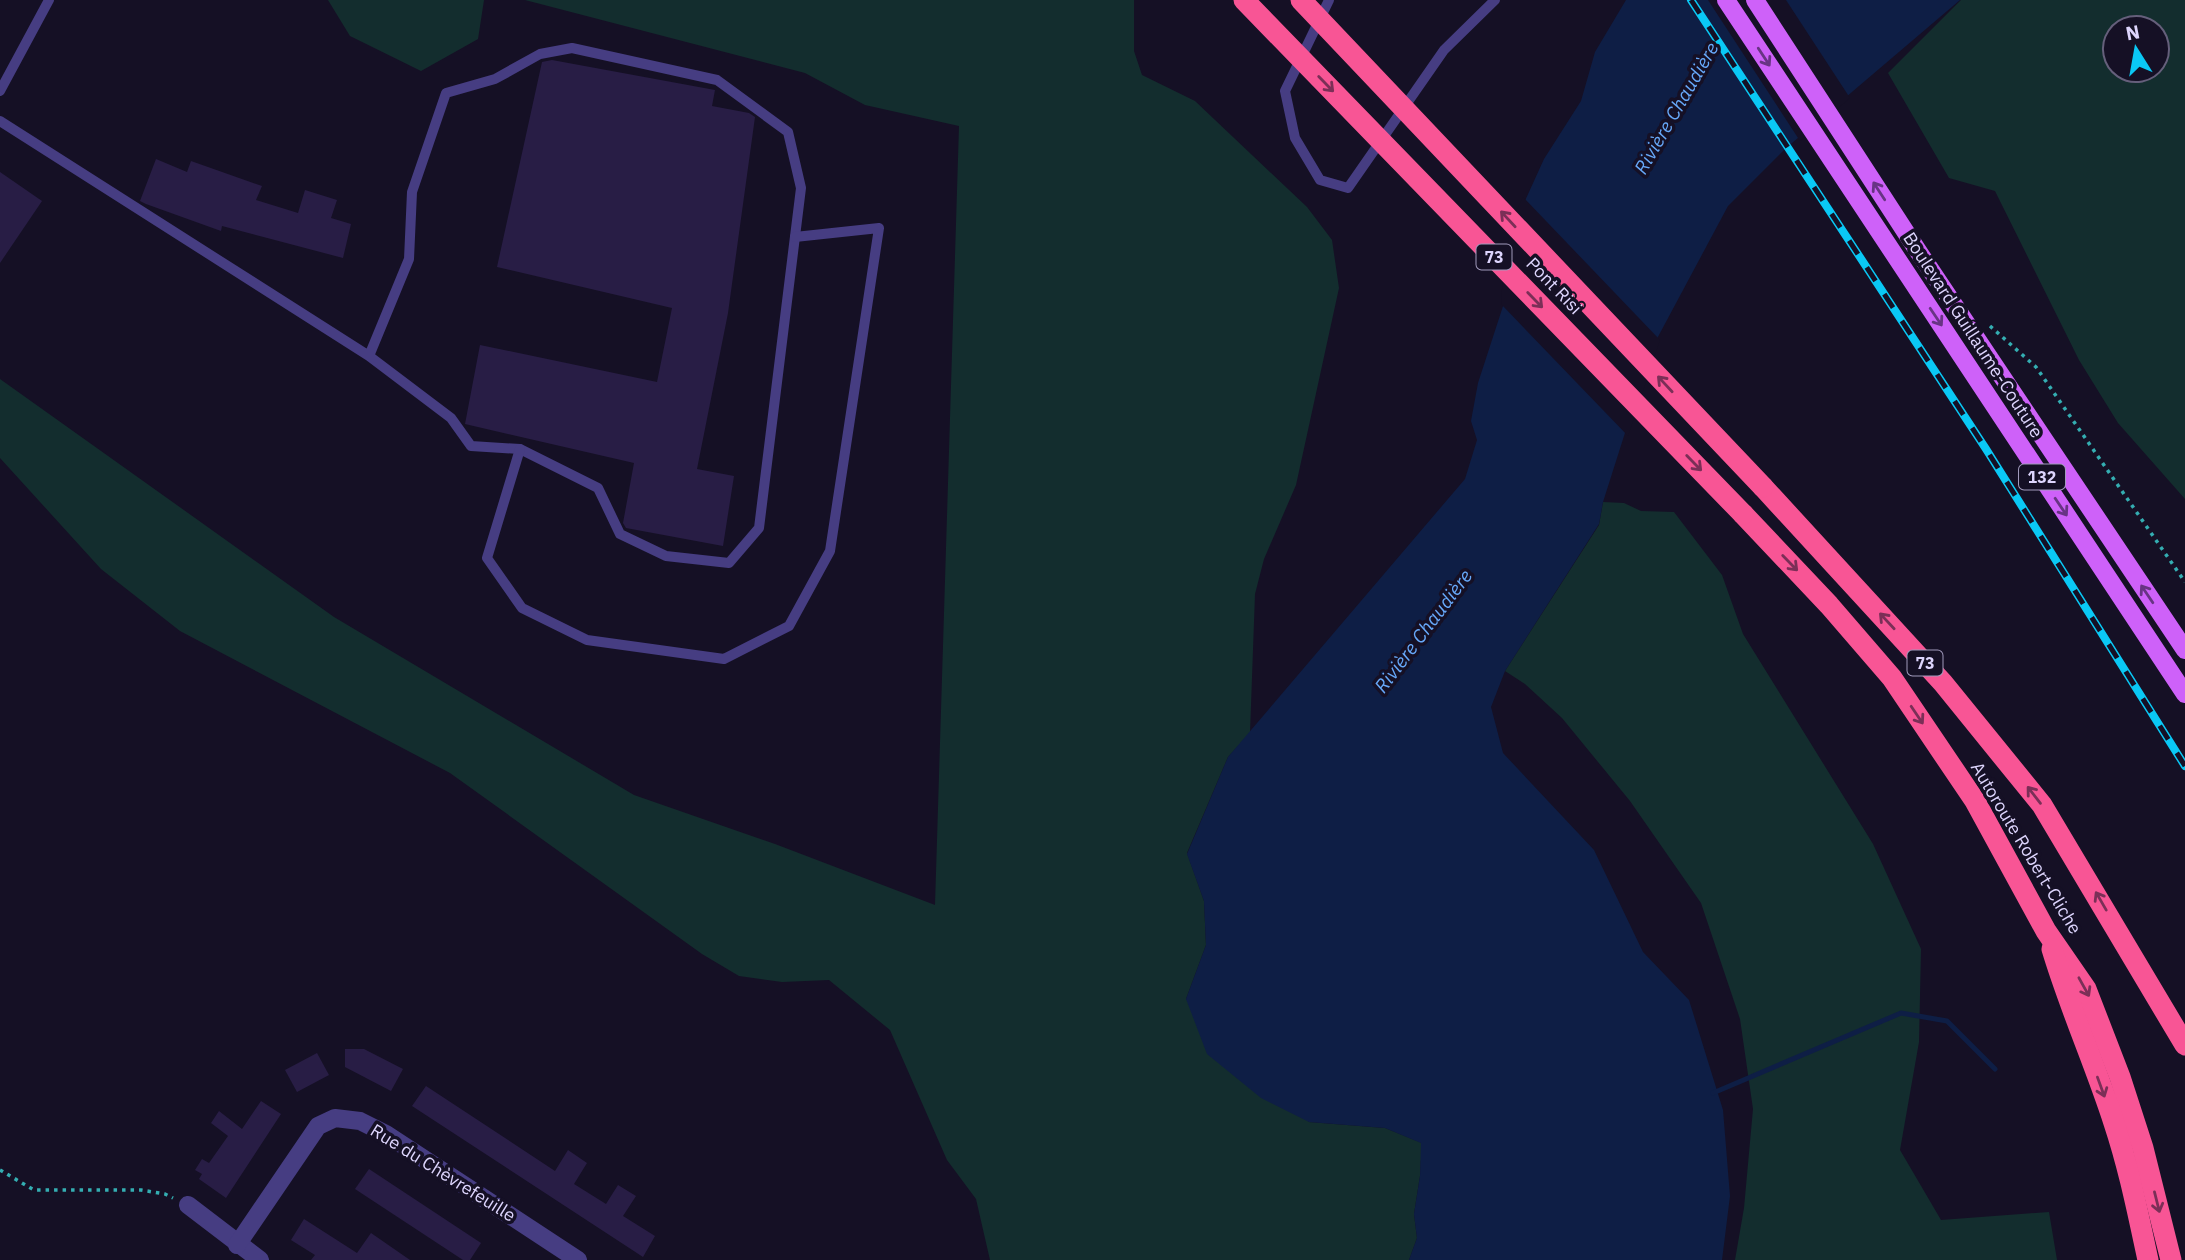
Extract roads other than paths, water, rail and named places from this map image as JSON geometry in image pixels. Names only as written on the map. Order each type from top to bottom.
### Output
[{"type":"highway","name":"Pont Risi","points":[[1244,0],[1743,514]]},
{"type":"highway","name":"Pont Risi","points":[[1301,0],[1763,487]]},
{"type":"highway","name":"Autoroute Robert-Cliche","points":[[1763,487],[1943,683],[2042,805],[2185,1045]]},
{"type":"highway","name":"Autoroute Robert-Cliche","points":[[1743,514],[1829,604],[1892,678],[1975,801],[2046,931],[2086,989],[2116,1064],[2143,1148],[2171,1260]]},
{"type":"highway","points":[[2046,931],[2064,989],[2114,1123],[2131,1181],[2147,1260]]},
{"type":"main road","name":"Boulevard Guillaume-Couture","points":[[1726,0],[2185,694]]},
{"type":"main road","name":"Boulevard Guillaume-Couture","points":[[1755,0],[1916,248],[2185,650]]},
{"type":"street","name":"Rue du Chèvrefeuille","points":[[237,1245],[318,1126],[335,1118],[360,1121],[410,1148],[578,1260]]},
{"type":"street","points":[[188,1205],[260,1260]]},
{"type":"lane","points":[[0,91],[49,0]]},
{"type":"lane","points":[[1329,0],[1285,91],[1295,138],[1320,180],[1348,188],[1444,50],[1495,0]]},
{"type":"lane","points":[[0,121],[369,356],[451,418],[471,446],[520,449],[598,488],[620,534],[666,556],[729,563],[759,527],[801,188],[788,132],[717,80],[572,48],[540,54],[495,79],[446,93],[412,191],[409,259],[369,356]]},
{"type":"lane","points":[[520,449],[487,558],[522,608],[587,640],[724,659],[789,626],[831,551],[879,228],[795,237]]},
{"type":"water","name":"Rivière Chaudière","points":[[1626,0],[1960,0],[1785,149],[1728,206],[1652,348],[1603,502],[1599,524],[1505,671],[1491,707],[1503,753],[1594,850],[1643,952],[1689,1000],[1723,1110],[1730,1196],[1722,1260],[1409,1260],[1417,1238],[1414,1214],[1420,1176],[1421,1143],[1385,1128],[1309,1122],[1261,1098],[1207,1054],[1186,999],[1206,945],[1204,901],[1187,854],[1228,757],[1465,479],[1477,440],[1471,421],[1478,383],[1505,300],[1519,214],[1544,159],[1581,101],[1595,52]]},
{"type":"waterway","points":[[1713,1093],[1901,1013],[1947,1021],[1995,1069]]},
{"type":"railway","points":[[1691,0],[1986,449],[2185,766]]}]
